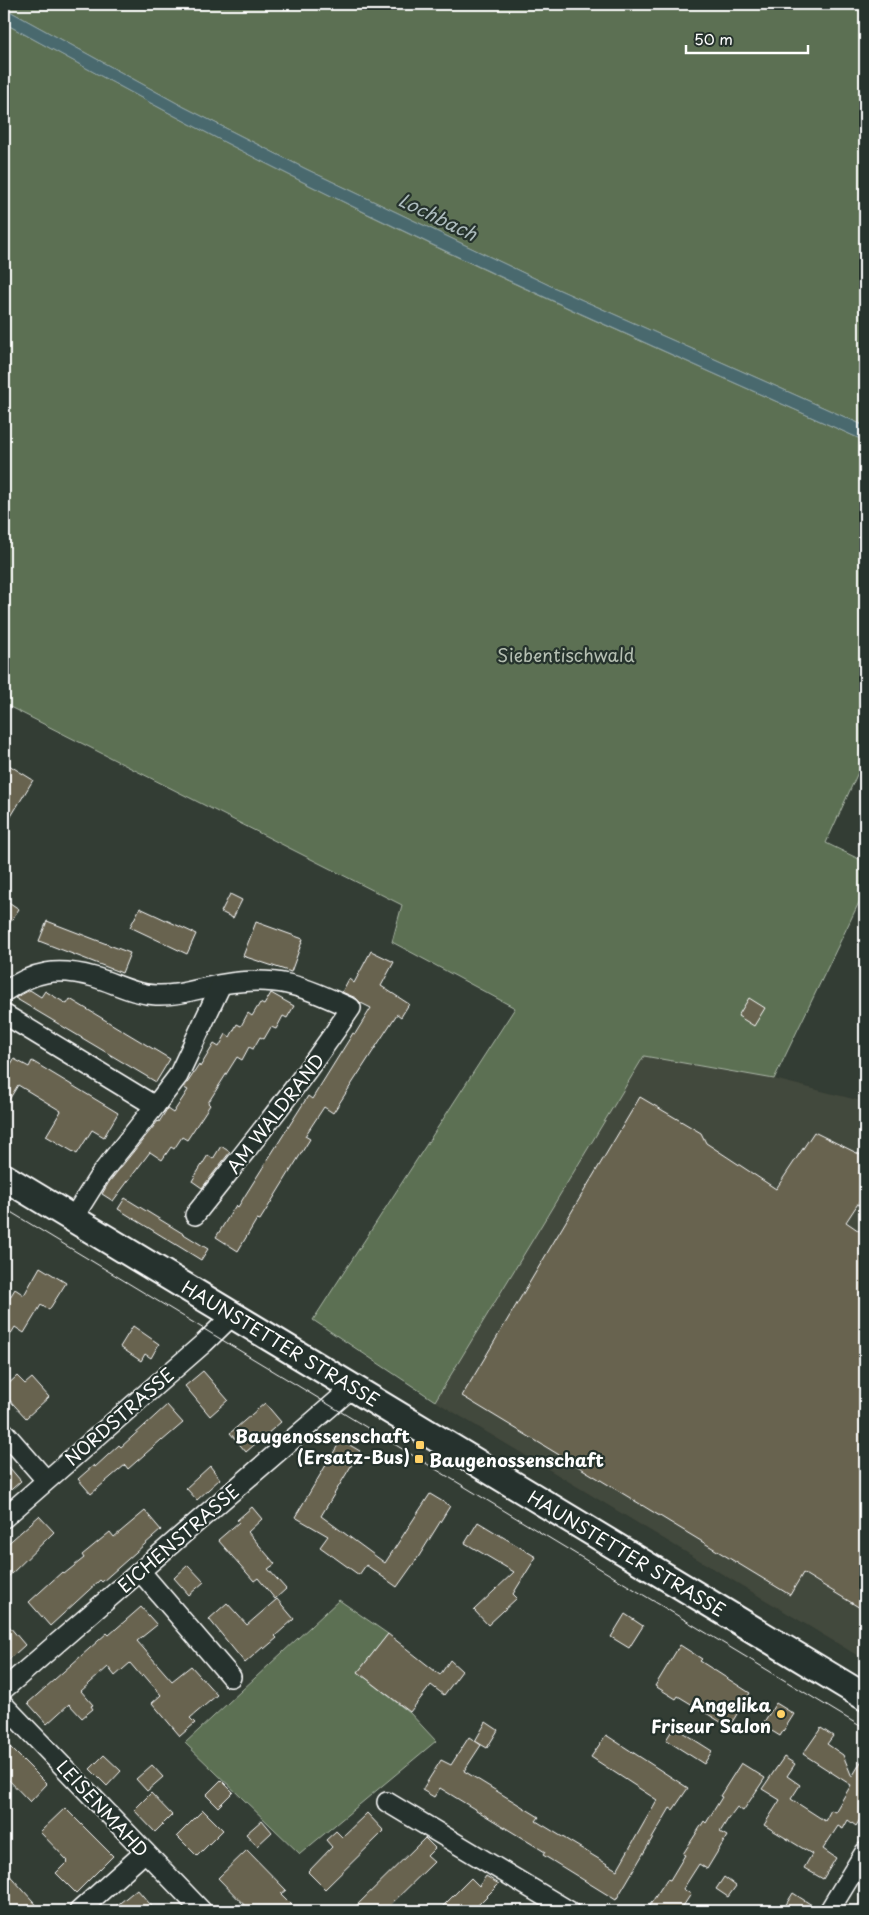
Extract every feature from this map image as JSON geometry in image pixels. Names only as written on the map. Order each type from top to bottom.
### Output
[{"type":"main road","name":"HAUNSTETTER STRASSE","points":[[4,1177],[865,1696]]},
{"type":"street","points":[[4,992],[25,978],[50,971],[93,977],[139,993],[154,995],[176,996],[221,984]]},
{"type":"street","name":"AM WALDRAND","points":[[195,1215],[290,1096],[351,1008],[304,987],[279,981],[252,980],[221,984]]},
{"type":"street","points":[[73,1218],[100,1175],[178,1076],[221,984]]},
{"type":"street","points":[[4,1014],[154,1106]]},
{"type":"street","name":"NORDSTRASSE","points":[[4,1518],[204,1343],[234,1314]]},
{"type":"street","name":"EICHENSTRASSE","points":[[4,1689],[353,1388]]},
{"type":"street","points":[[4,1432],[46,1480]]},
{"type":"street","points":[[140,1571],[231,1677]]},
{"type":"street","name":"LEISENMAHD","points":[[4,1705],[202,1911]]},
{"type":"street","points":[[387,1802],[569,1911]]},
{"type":"street","points":[[78,1911],[144,1852]]},
{"type":"street","points":[[829,1911],[865,1852]]},
{"type":"shaded area","points":[[644,1056],[774,1079],[865,1102],[865,1660],[435,1401]]},
{"type":"green space","points":[[4,4],[865,4],[865,426],[553,287],[306,169],[184,107],[4,8]]},
{"type":"green space","name":"Siebentischwald","points":[[4,23],[223,141],[367,214],[580,313],[865,441],[865,757],[826,843],[865,862],[865,890],[774,1079],[644,1056],[435,1401],[313,1320],[515,1008],[392,942],[402,905],[4,704]]},
{"type":"green space","points":[[339,1600],[388,1634],[358,1672],[410,1713],[436,1741],[300,1854],[185,1743]]},
{"type":"water","points":[[4,8],[184,107],[306,169],[553,287],[865,426],[865,441],[508,280],[260,160],[4,23]]},
{"type":"building","points":[[4,762],[33,780],[4,828]]},
{"type":"building","points":[[230,894],[242,900],[233,918],[221,912]]},
{"type":"building","points":[[4,899],[19,909],[4,931]]},
{"type":"building","points":[[140,908],[196,934],[187,954],[130,927]]},
{"type":"building","points":[[47,921],[130,953],[122,973],[39,941]]},
{"type":"building","points":[[256,922],[303,939],[291,972],[243,956]]},
{"type":"building","points":[[371,951],[394,962],[381,986],[409,1004],[401,1017],[397,1014],[333,1113],[324,1107],[305,1136],[310,1139],[260,1220],[257,1219],[238,1251],[216,1237],[236,1205],[238,1207],[308,1096],[312,1099],[353,1033],[355,1034],[371,1008],[356,998],[342,992],[349,979],[354,983]]},
{"type":"building","points":[[30,990],[41,997],[45,991],[67,1004],[70,999],[170,1059],[156,1082],[15,998]]},
{"type":"building","points":[[271,993],[294,1006],[287,1018],[283,1016],[276,1029],[271,1027],[264,1039],[260,1037],[253,1049],[249,1047],[242,1060],[237,1057],[208,1103],[210,1105],[187,1140],[182,1137],[174,1149],[171,1147],[162,1160],[150,1152],[113,1201],[102,1194],[109,1182],[159,1122],[167,1109],[173,1113],[188,1090],[184,1088],[214,1044],[219,1047],[226,1034],[230,1037],[237,1024],[241,1026],[248,1013],[252,1016],[260,1003],[264,1005]]},
{"type":"building","points":[[749,998],[765,1008],[754,1026],[738,1016]]},
{"type":"building","points":[[14,1059],[29,1067],[32,1061],[118,1113],[104,1137],[92,1130],[77,1154],[46,1136],[61,1111],[18,1085],[4,1108],[4,1076]]},
{"type":"building","points":[[640,1097],[701,1133],[706,1143],[776,1189],[814,1132],[865,1157],[865,1193],[846,1222],[865,1235],[865,1611],[803,1573],[790,1595],[462,1396]]},
{"type":"building","points":[[221,1146],[230,1152],[202,1188],[192,1181],[208,1155],[213,1159]]},
{"type":"building","points":[[125,1198],[208,1249],[201,1260],[118,1209]]},
{"type":"building","points":[[40,1267],[66,1283],[49,1310],[41,1305],[24,1333],[15,1327],[4,1345],[4,1307],[15,1289],[24,1295]]},
{"type":"building","points":[[133,1326],[159,1344],[151,1358],[145,1354],[141,1361],[120,1347]]},
{"type":"building","points":[[203,1371],[228,1400],[210,1416],[185,1386]]},
{"type":"building","points":[[17,1376],[25,1384],[32,1378],[49,1397],[26,1418],[4,1394],[4,1388]]},
{"type":"building","points":[[265,1403],[281,1422],[246,1452],[230,1433]]},
{"type":"building","points":[[167,1405],[183,1423],[128,1469],[125,1465],[91,1494],[78,1479],[94,1465],[95,1467],[119,1445],[121,1447]]},
{"type":"building","points":[[341,1440],[360,1451],[321,1516],[385,1563],[430,1494],[450,1506],[397,1587],[366,1565],[359,1575],[320,1547],[328,1536],[295,1517]]},
{"type":"building","points":[[4,1461],[21,1481],[4,1496]]},
{"type":"building","points":[[210,1466],[220,1479],[197,1500],[186,1488]]},
{"type":"building","points":[[252,1507],[262,1519],[248,1532],[275,1564],[268,1569],[286,1589],[275,1599],[258,1578],[254,1581],[218,1540],[239,1522],[237,1520]]},
{"type":"building","points":[[145,1511],[161,1530],[102,1582],[100,1580],[50,1626],[29,1602],[62,1572],[64,1574],[84,1558],[82,1555],[110,1532],[114,1537]]},
{"type":"building","points":[[39,1516],[54,1532],[4,1581],[4,1547]]},
{"type":"building","points":[[478,1522],[536,1557],[513,1594],[517,1598],[488,1625],[474,1610],[514,1572],[465,1543]]},
{"type":"building","points":[[188,1565],[204,1582],[189,1595],[174,1578]]},
{"type":"building","points":[[277,1599],[294,1619],[275,1636],[277,1638],[264,1649],[263,1647],[245,1663],[209,1619],[227,1603],[247,1625]]},
{"type":"building","points":[[141,1607],[157,1625],[137,1641],[172,1681],[191,1666],[217,1695],[190,1718],[195,1723],[180,1736],[152,1703],[161,1695],[143,1674],[141,1676],[130,1663],[115,1676],[108,1667],[81,1691],[93,1705],[91,1706],[93,1709],[82,1718],[69,1704],[47,1724],[28,1703],[107,1633],[109,1635]]},
{"type":"building","points":[[625,1614],[643,1626],[629,1648],[611,1637]]},
{"type":"building","points":[[4,1620],[25,1645],[4,1664]]},
{"type":"building","points":[[388,1634],[440,1675],[450,1660],[462,1671],[444,1695],[431,1685],[410,1712],[358,1672]]},
{"type":"building","points":[[680,1645],[702,1659],[700,1661],[750,1693],[729,1727],[678,1696],[676,1699],[655,1686]]},
{"type":"building","points":[[776,1703],[794,1714],[780,1736],[762,1725]]},
{"type":"building","points":[[486,1722],[498,1730],[487,1748],[475,1741]]},
{"type":"building","points":[[674,1727],[712,1751],[704,1764],[666,1740]]},
{"type":"building","points":[[821,1728],[833,1736],[827,1744],[843,1755],[852,1777],[865,1755],[865,1811],[856,1826],[848,1820],[843,1829],[838,1826],[823,1849],[836,1858],[823,1879],[804,1868],[812,1854],[764,1825],[780,1800],[762,1789],[784,1757],[795,1764],[787,1776],[800,1785],[791,1799],[825,1821],[831,1810],[835,1812],[851,1785],[803,1754]]},
{"type":"building","points":[[606,1735],[688,1788],[673,1810],[670,1808],[616,1900],[543,1855],[545,1852],[440,1788],[434,1797],[422,1790],[441,1760],[451,1765],[469,1737],[481,1745],[464,1771],[539,1817],[536,1821],[617,1870],[657,1800],[591,1757]]},
{"type":"building","points":[[4,1741],[47,1784],[30,1802],[4,1775]]},
{"type":"building","points":[[104,1755],[121,1771],[107,1786],[90,1769]]},
{"type":"building","points":[[741,1763],[765,1778],[743,1811],[737,1807],[728,1819],[720,1832],[727,1836],[707,1869],[699,1864],[683,1889],[691,1894],[680,1911],[646,1911],[667,1879],[670,1880],[685,1855],[683,1854],[704,1821],[706,1823],[722,1797],[720,1796]]},
{"type":"building","points":[[152,1765],[163,1777],[147,1791],[136,1779]]},
{"type":"building","points":[[221,1780],[233,1792],[218,1807],[206,1795]]},
{"type":"building","points":[[151,1793],[172,1815],[155,1832],[134,1810]]},
{"type":"building","points":[[65,1808],[113,1856],[76,1893],[56,1873],[68,1861],[40,1832]]},
{"type":"building","points":[[203,1810],[223,1830],[197,1856],[177,1836]]},
{"type":"building","points":[[367,1813],[384,1831],[325,1889],[308,1872],[332,1847],[326,1840],[336,1831],[342,1837]]},
{"type":"building","points":[[262,1820],[272,1832],[257,1846],[246,1834]]},
{"type":"building","points":[[425,1838],[435,1848],[427,1856],[434,1862],[384,1911],[351,1911]]},
{"type":"building","points":[[247,1850],[286,1890],[281,1894],[298,1911],[250,1911],[218,1878]]},
{"type":"building","points":[[4,1869],[42,1911],[4,1911]]},
{"type":"building","points":[[486,1876],[499,1884],[472,1911],[438,1911],[471,1878],[479,1886]]},
{"type":"building","points":[[724,1877],[736,1886],[728,1897],[716,1889]]},
{"type":"building","points":[[137,1889],[156,1911],[110,1911]]},
{"type":"building","points":[[793,1893],[818,1909],[818,1911],[782,1911]]},
{"type":"tram line","points":[[4,1208],[865,1729]]},
{"type":"place","name":"Baugenossenschaft (Ersatz-Bus)","points":[[420,1445]]},
{"type":"place","name":"Baugenossenschaft","points":[[419,1459]]},
{"type":"place","name":"Angelika Friseur Salon","points":[[781,1714]]},
{"type":"water label","name":"Lochbach","points":[[438,216]]}]
